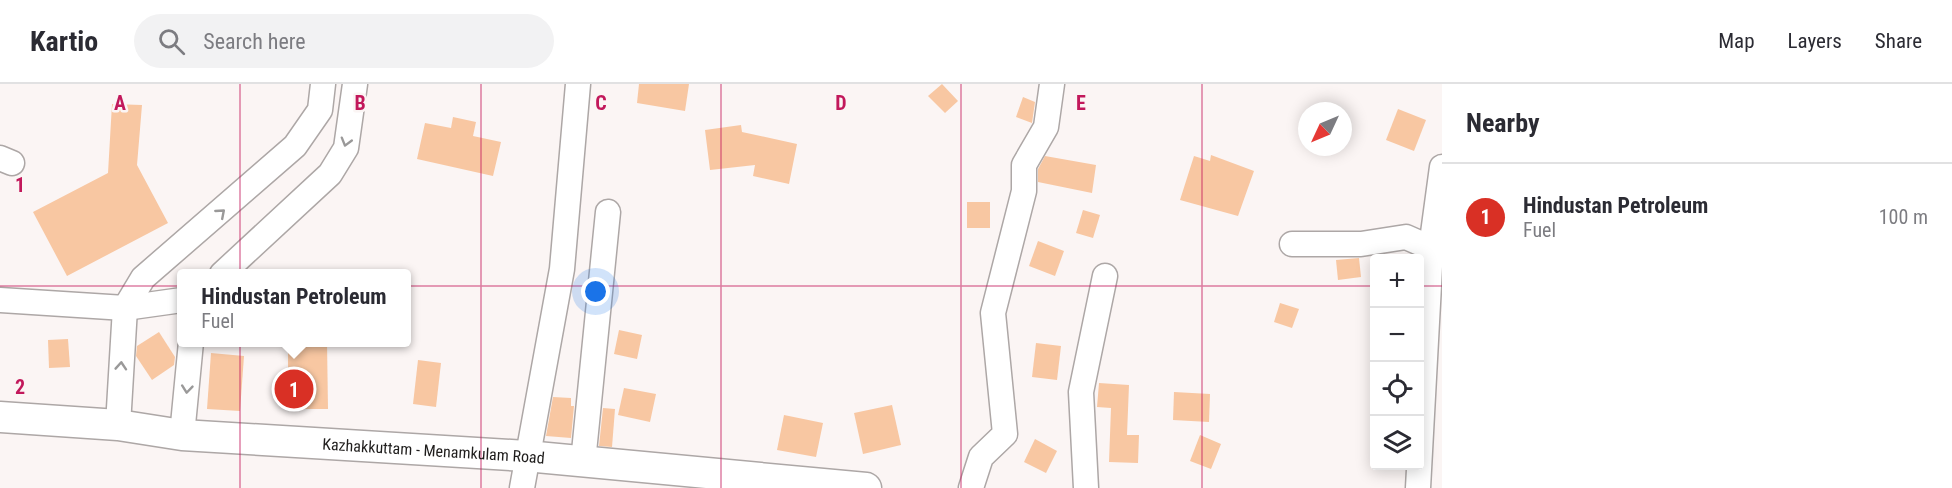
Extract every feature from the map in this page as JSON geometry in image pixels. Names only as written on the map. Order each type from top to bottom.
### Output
[{"type":"main road","name":"Kazhakkuttam - Menamkulam Road","points":[[0,417],[117,425],[182,435],[526,456],[800,485],[866,488]]},
{"type":"street","points":[[117,425],[125,308],[143,278],[295,146],[320,110],[323,84]]},
{"type":"street","points":[[226,269],[330,174],[346,148],[356,84]]},
{"type":"street","points":[[522,488],[526,456],[562,269],[578,84]]},
{"type":"street","points":[[971,488],[981,457],[1005,434],[993,313],[1024,191],[1024,165],[1046,127],[1052,84]]},
{"type":"street","points":[[1418,488],[1431,248],[1442,167]]},
{"type":"street","points":[[583,462],[608,212]]},
{"type":"street","points":[[1292,244],[1361,244],[1406,237],[1431,248]]},
{"type":"street","points":[[1086,488],[1081,392],[1105,276]]},
{"type":"street","points":[[0,300],[125,308],[177,301]]},
{"type":"street","points":[[182,435],[191,347]]},
{"type":"building","points":[[639,84],[689,84],[685,111],[637,103]]},
{"type":"building","points":[[942,84],[958,101],[945,113],[928,96]]},
{"type":"building","points":[[1023,97],[1035,102],[1032,123],[1016,117]]},
{"type":"building","points":[[112,104],[142,105],[137,165],[168,223],[67,276],[33,212],[108,173]]},
{"type":"building","points":[[1398,109],[1426,120],[1414,151],[1386,140]]},
{"type":"building","points":[[453,117],[476,122],[473,136],[501,142],[493,176],[417,159],[425,123],[451,128]]},
{"type":"building","points":[[741,125],[742,132],[797,144],[789,184],[753,176],[755,165],[710,170],[705,130]]},
{"type":"building","points":[[1211,155],[1254,171],[1238,216],[1180,200],[1194,156],[1210,161]]},
{"type":"building","points":[[1045,156],[1096,165],[1092,193],[1038,182],[1038,169]]},
{"type":"building","points":[[967,202],[990,202],[990,228],[967,228]]},
{"type":"building","points":[[1083,210],[1100,215],[1093,238],[1076,233]]},
{"type":"building","points":[[1038,241],[1064,251],[1055,276],[1029,266]]},
{"type":"building","points":[[1359,258],[1361,277],[1338,280],[1336,260]]},
{"type":"building","points":[[1280,303],[1299,309],[1292,328],[1274,322]]},
{"type":"building","points":[[619,330],[642,335],[637,359],[614,354]]},
{"type":"building","points":[[159,332],[175,357],[174,365],[152,380],[136,356],[137,346]]},
{"type":"building","points":[[68,339],[70,367],[49,368],[48,340]]},
{"type":"building","points":[[1036,343],[1061,346],[1057,380],[1032,377]]},
{"type":"building","points":[[288,347],[327,347],[328,409],[288,409]]},
{"type":"building","points":[[211,353],[244,356],[240,411],[207,409]]},
{"type":"building","points":[[418,360],[441,363],[436,407],[413,404]]},
{"type":"building","points":[[1099,383],[1129,385],[1127,435],[1139,435],[1138,463],[1109,462],[1111,408],[1097,407]]},
{"type":"building","points":[[624,388],[656,394],[650,422],[618,415]]},
{"type":"building","points":[[1174,392],[1210,394],[1209,422],[1173,420]]},
{"type":"building","points":[[553,397],[571,398],[571,406],[574,406],[571,438],[546,436]]},
{"type":"building","points":[[892,405],[901,445],[863,454],[854,413]]},
{"type":"building","points":[[603,408],[615,409],[612,447],[599,446]]},
{"type":"building","points":[[784,415],[823,423],[816,457],[777,450]]},
{"type":"building","points":[[1200,435],[1221,444],[1211,469],[1190,461]]},
{"type":"building","points":[[1035,439],[1057,451],[1046,473],[1024,462]]},
{"type":"place","name":"Hindustan Petroleum","points":[[294,389]]}]
